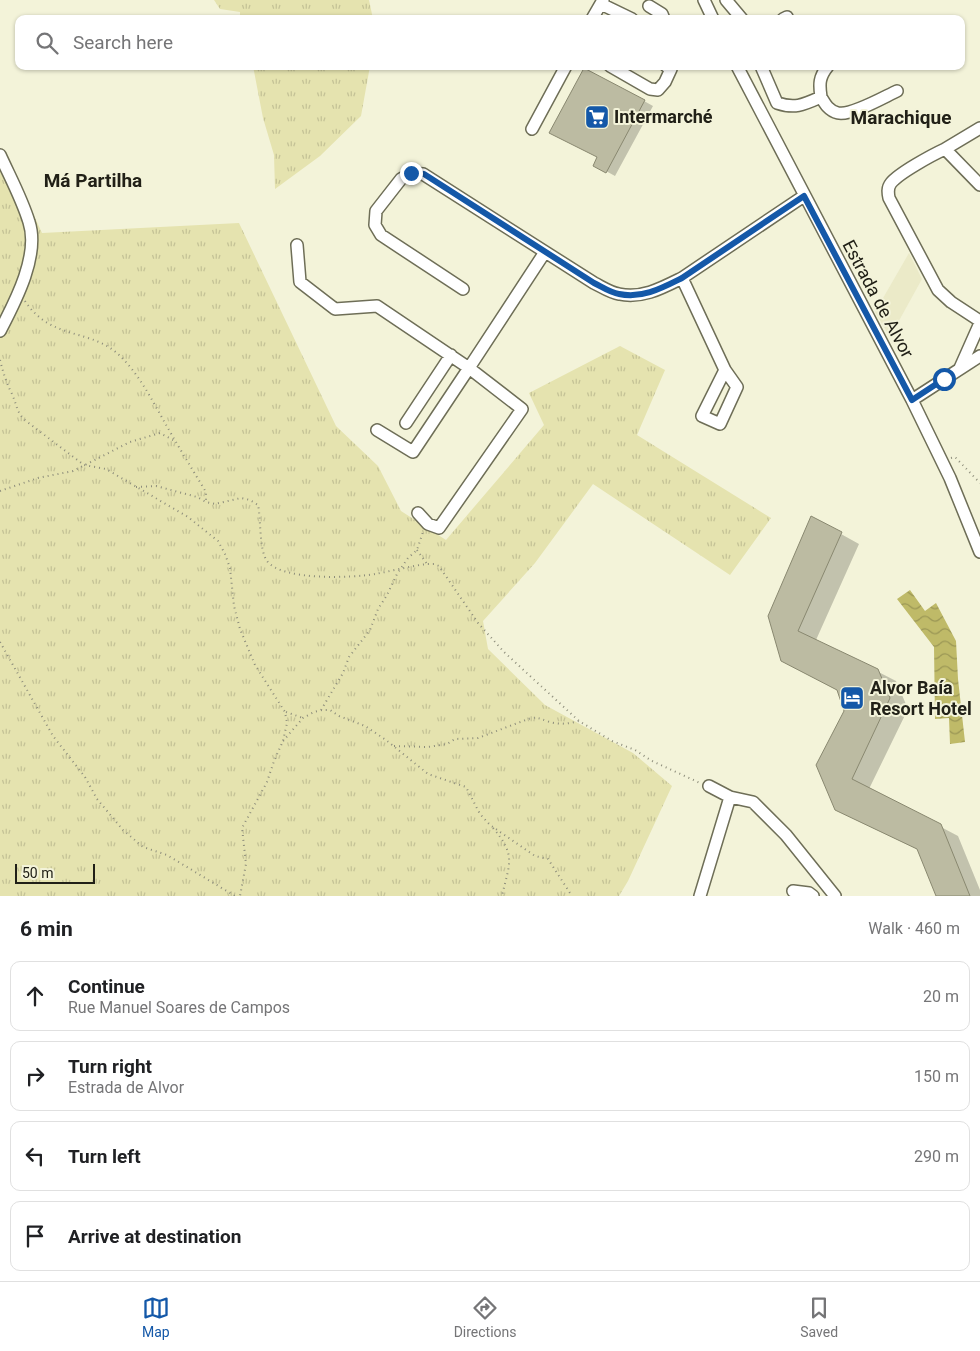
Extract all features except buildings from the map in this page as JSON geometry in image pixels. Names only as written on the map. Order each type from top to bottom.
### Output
[{"type":"street","points":[[704,0],[711,15]]},
{"type":"street","points":[[726,0],[739,15]]},
{"type":"street","points":[[594,15],[602,2],[625,15]]},
{"type":"street","points":[[649,6],[662,15]]},
{"type":"street","points":[[532,129],[564,70]]},
{"type":"street","points":[[617,70],[650,89],[658,90],[665,82],[671,70]]},
{"type":"street","name":"Estrada de Alvor","points":[[739,70],[912,400],[941,460],[979,549]]},
{"type":"street","points":[[763,70],[777,103],[789,107],[803,105],[821,98]]},
{"type":"street","points":[[825,70],[821,75],[819,85],[821,98],[828,108],[839,114],[853,111],[897,91]]},
{"type":"street","points":[[960,368],[980,322],[951,302],[938,290],[890,198],[888,190],[891,183],[927,158],[980,128]]},
{"type":"street","points":[[945,149],[980,185]]},
{"type":"street","points":[[0,155],[30,223],[31,240],[28,265],[15,303],[0,330]]},
{"type":"street","points":[[463,289],[381,235],[375,225],[376,211],[402,179],[411,173],[424,174],[594,283],[618,294],[642,296],[682,278],[804,196]]},
{"type":"street","points":[[297,245],[300,282],[335,309],[377,306],[451,355],[522,409],[439,528],[428,524],[418,513]]},
{"type":"street","points":[[377,430],[413,452],[545,252]]},
{"type":"street","points":[[682,278],[725,370]]},
{"type":"street","points":[[406,423],[451,355]]},
{"type":"street","points":[[912,400],[980,356]]},
{"type":"street","points":[[709,786],[730,796],[753,802],[786,834],[835,896]]},
{"type":"street","points":[[700,896],[730,796]]},
{"type":"street","points":[[793,891],[809,893],[813,896]]},
{"type":"path","points":[[19,291],[31,310],[47,324],[108,346],[120,356],[146,391],[206,492],[206,502]]},
{"type":"path","points":[[0,360],[5,381],[18,414],[84,465],[106,469],[188,517],[218,541],[226,554],[230,568],[234,606],[240,629],[255,665],[285,712],[287,723],[283,741],[267,782],[242,828],[246,864],[240,896]]},
{"type":"path","points":[[0,491],[38,478],[73,471],[130,442],[160,433],[175,441]]},
{"type":"path","points":[[941,460],[955,457],[980,483]]},
{"type":"path","points":[[136,487],[156,486],[197,496],[206,502],[215,504],[241,498],[250,500],[258,505],[262,544],[267,561],[278,569],[292,574],[312,577],[351,576],[427,564],[439,566],[478,623],[504,652],[580,721],[612,741],[635,750],[652,761],[690,780],[709,786]]},
{"type":"path","points":[[321,710],[343,673],[349,657],[370,630],[378,609],[408,558],[416,550],[421,534],[428,524]]},
{"type":"path","points":[[416,550],[427,564]]},
{"type":"path","points":[[0,642],[53,736],[85,777],[97,799],[123,830],[143,847],[167,855],[235,896]]},
{"type":"path","points":[[283,741],[303,718],[314,712],[330,710],[339,716],[366,726],[428,774],[466,787],[480,814],[503,840],[510,855],[510,867],[502,896]]},
{"type":"path","points":[[285,712],[303,718]]},
{"type":"path","points":[[393,746],[428,747],[447,744],[455,739],[478,738],[531,718],[539,717],[546,721],[564,723],[580,721]]},
{"type":"path","points":[[490,825],[535,856],[548,859],[570,893]]},
{"type":"shaded area","points":[[909,253],[922,279],[890,337],[875,312]]},
{"type":"green space","points":[[214,0],[369,0],[372,15],[240,15],[240,12],[220,9]]},
{"type":"green space","points":[[254,70],[369,70],[361,116],[320,156],[275,189],[274,155],[263,118]]},
{"type":"green space","points":[[7,157],[42,233],[239,223],[336,426],[378,466],[401,511],[446,540],[544,425],[529,393],[620,346],[665,370],[637,435],[771,518],[730,575],[593,484],[535,563],[483,621],[488,649],[545,705],[633,753],[672,786],[628,881],[619,896],[0,896],[0,162]]},
{"type":"water","points":[[910,590],[925,611],[936,603],[956,641],[965,742],[950,744],[949,718],[935,719],[934,647],[897,599]]},
{"type":"place","name":"Intermarché","points":[[597,117]]},
{"type":"place","name":"Alvor Baía Resort Hotel","points":[[852,698]]},
{"type":"district","name":"Marachique","points":[[901,117]]},
{"type":"district","name":"Má Partilha","points":[[93,180]]},
{"type":"route","points":[[411,173],[424,174],[594,283],[618,294],[642,296],[682,278],[804,196],[912,400],[944,379]]}]
